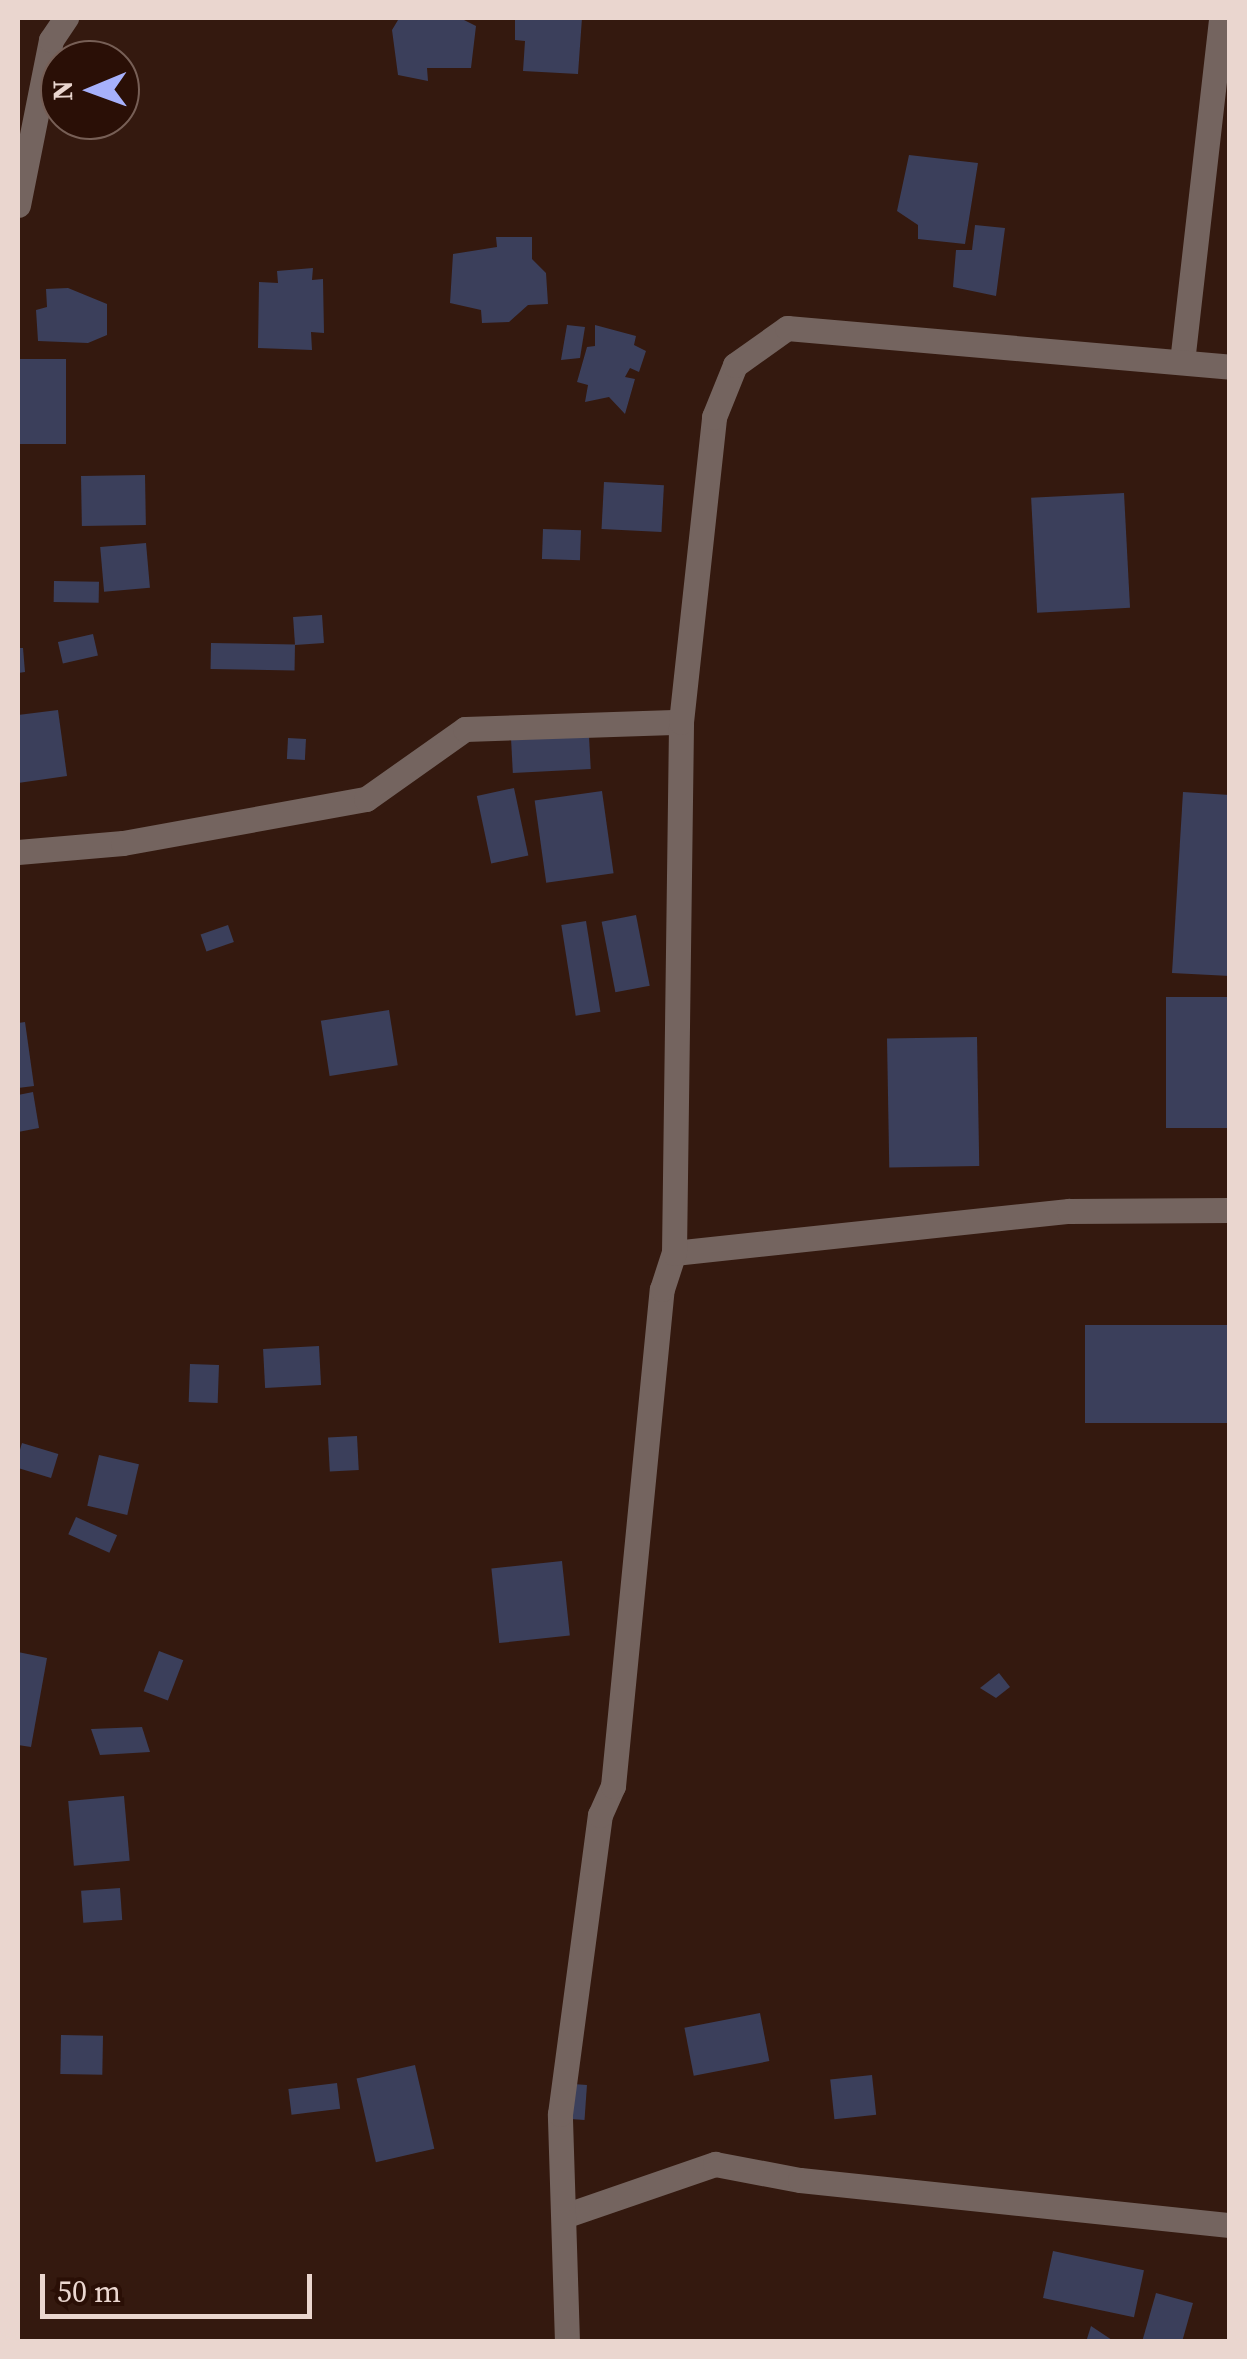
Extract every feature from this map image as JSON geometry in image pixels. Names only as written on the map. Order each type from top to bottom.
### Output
[{"type":"street","points":[[18,205],[51,40],[66,18]]},
{"type":"street","points":[[1182,362],[1222,18]]},
{"type":"street","points":[[568,2342],[560,2114],[600,1815],[613,1786],[662,1289],[674,1253],[681,722],[714,417],[736,364],[787,328],[1230,368]]},
{"type":"street","points":[[18,852],[124,843],[366,798],[465,729],[681,722]]},
{"type":"street","points":[[674,1253],[1070,1211],[1230,1210]]},
{"type":"street","points":[[564,2216],[715,2164],[800,2180],[1230,2225]]},
{"type":"building","points":[[460,18],[476,26],[471,68],[427,68],[428,81],[398,75],[392,30],[398,20]]},
{"type":"building","points":[[515,18],[582,18],[578,74],[523,71],[525,41],[515,40]]},
{"type":"building","points":[[909,155],[978,163],[965,244],[918,239],[918,225],[897,211]]},
{"type":"building","points":[[975,225],[1005,228],[996,296],[953,287],[956,250],[972,250]]},
{"type":"building","points":[[496,237],[532,237],[532,259],[546,273],[548,304],[528,305],[509,322],[482,323],[481,310],[450,303],[453,254],[497,247]]},
{"type":"building","points":[[313,268],[312,280],[323,279],[324,333],[311,332],[312,350],[258,348],[259,282],[278,283],[277,271]]},
{"type":"building","points":[[68,288],[107,304],[107,335],[88,343],[38,341],[36,310],[47,307],[46,289]]},
{"type":"building","points":[[567,325],[585,327],[580,358],[561,360]]},
{"type":"building","points":[[595,325],[636,336],[634,345],[646,351],[639,372],[630,368],[625,377],[635,379],[625,414],[609,397],[585,402],[588,385],[577,382],[587,347],[595,346]]},
{"type":"building","points":[[18,359],[66,359],[66,444],[18,444]]},
{"type":"building","points":[[145,475],[146,525],[82,526],[81,476]]},
{"type":"building","points":[[604,482],[664,485],[661,532],[602,529]]},
{"type":"building","points":[[1124,493],[1130,608],[1037,613],[1031,498]]},
{"type":"building","points":[[543,529],[581,530],[580,560],[542,559]]},
{"type":"building","points":[[146,543],[150,588],[104,592],[100,547]]},
{"type":"building","points":[[54,581],[99,582],[99,603],[54,602]]},
{"type":"building","points":[[322,615],[324,643],[295,645],[293,617]]},
{"type":"building","points":[[93,634],[98,655],[63,664],[58,642]]},
{"type":"building","points":[[211,643],[295,644],[295,670],[211,669]]},
{"type":"building","points":[[18,648],[23,648],[25,672],[18,673]]},
{"type":"building","points":[[58,710],[67,776],[18,783],[18,715]]},
{"type":"building","points":[[589,736],[591,769],[513,773],[511,740]]},
{"type":"building","points":[[288,738],[306,739],[305,760],[287,759]]},
{"type":"building","points":[[514,788],[528,855],[491,863],[477,796]]},
{"type":"building","points":[[602,791],[614,873],[546,883],[535,800]]},
{"type":"building","points":[[1183,792],[1230,795],[1230,976],[1172,973]]},
{"type":"building","points":[[636,915],[650,986],[615,992],[602,922]]},
{"type":"building","points":[[586,921],[600,1012],[576,1016],[561,925]]},
{"type":"building","points":[[228,925],[234,942],[206,951],[201,934]]},
{"type":"building","points":[[1166,997],[1230,997],[1230,1128],[1166,1128]]},
{"type":"building","points":[[389,1010],[398,1065],[330,1076],[321,1021]]},
{"type":"building","points":[[25,1022],[34,1086],[18,1088],[18,1023]]},
{"type":"building","points":[[977,1037],[979,1166],[889,1168],[887,1039]]},
{"type":"building","points":[[33,1092],[39,1128],[18,1132],[18,1095]]},
{"type":"building","points":[[1085,1325],[1230,1325],[1230,1423],[1085,1423]]},
{"type":"building","points":[[319,1346],[321,1385],[265,1388],[263,1349]]},
{"type":"building","points":[[190,1364],[219,1365],[218,1403],[189,1402]]},
{"type":"building","points":[[357,1436],[359,1470],[330,1471],[328,1438]]},
{"type":"building","points":[[22,1443],[58,1454],[51,1478],[18,1468]]},
{"type":"building","points":[[99,1455],[139,1464],[127,1515],[87,1506]]},
{"type":"building","points":[[76,1517],[117,1535],[109,1553],[68,1534]]},
{"type":"building","points":[[562,1561],[570,1636],[499,1643],[491,1568]]},
{"type":"building","points":[[159,1651],[183,1660],[168,1700],[144,1691]]},
{"type":"building","points":[[18,1652],[47,1658],[31,1747],[18,1745]]},
{"type":"building","points":[[999,1673],[1010,1687],[996,1698],[980,1688]]},
{"type":"building","points":[[142,1727],[150,1752],[100,1755],[91,1729]]},
{"type":"building","points":[[124,1796],[130,1861],[74,1866],[68,1801]]},
{"type":"building","points":[[120,1888],[122,1920],[83,1923],[81,1891]]},
{"type":"building","points":[[760,2013],[769,2061],[694,2076],[684,2028]]},
{"type":"building","points":[[61,2035],[103,2036],[102,2075],[60,2074]]},
{"type":"building","points":[[415,2065],[434,2149],[376,2162],[357,2078]]},
{"type":"building","points":[[872,2075],[876,2115],[834,2119],[830,2079]]},
{"type":"building","points":[[337,2083],[340,2109],[292,2115],[288,2089]]},
{"type":"building","points":[[573,2084],[587,2085],[585,2120],[571,2119]]},
{"type":"building","points":[[1053,2251],[1144,2270],[1134,2317],[1043,2298]]},
{"type":"building","points":[[1156,2293],[1193,2303],[1182,2342],[1142,2342]]},
{"type":"building","points":[[1091,2326],[1115,2342],[1086,2342]]}]
